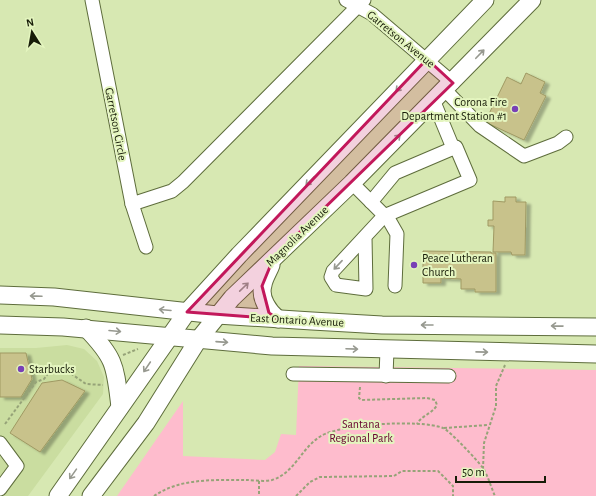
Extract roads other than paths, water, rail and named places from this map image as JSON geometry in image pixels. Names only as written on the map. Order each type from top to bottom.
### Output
[{"type":"main road","points":[[58,496],[187,312],[239,255],[485,0]]},
{"type":"main road","name":"Magnolia Avenue","points":[[91,496],[146,423],[198,340],[232,298],[352,183],[532,0]]},
{"type":"main road","points":[[274,257],[262,286],[264,299],[269,312],[278,319]]},
{"type":"main road","name":"East Ontario Avenue","points":[[0,295],[54,297],[218,315],[382,325],[596,326]]},
{"type":"main road","points":[[0,325],[86,328],[272,346],[596,354]]},
{"type":"main road","points":[[86,328],[101,344],[112,360],[115,367],[120,407]]},
{"type":"street","name":"Garretson Circle","points":[[92,0],[132,204],[146,247]]},
{"type":"street","name":"Garretson Avenue","points":[[346,0],[361,3],[372,14],[427,59],[444,91],[480,126],[524,156],[558,143],[566,137]]},
{"type":"street","points":[[132,204],[172,190],[183,182],[361,3]]},
{"type":"street","points":[[444,91],[453,148]]},
{"type":"street","points":[[365,237],[384,216],[470,180],[456,147],[395,173],[371,202]]},
{"type":"street","points":[[352,183],[384,216],[397,234],[395,286]]},
{"type":"street","points":[[386,376],[387,350]]},
{"type":"street","points":[[293,374],[449,376]]},
{"type":"street","points":[[0,443],[17,466],[0,489]]},
{"type":"place","name":"Corona Fire Department Station #1","points":[[515,109]]},
{"type":"place","name":"Peace Lutheran Church","points":[[414,265]]},
{"type":"place","name":"Starbucks","points":[[21,369]]},
{"type":"park label","name":"Santana Regional Park","points":[[361,431]]}]
